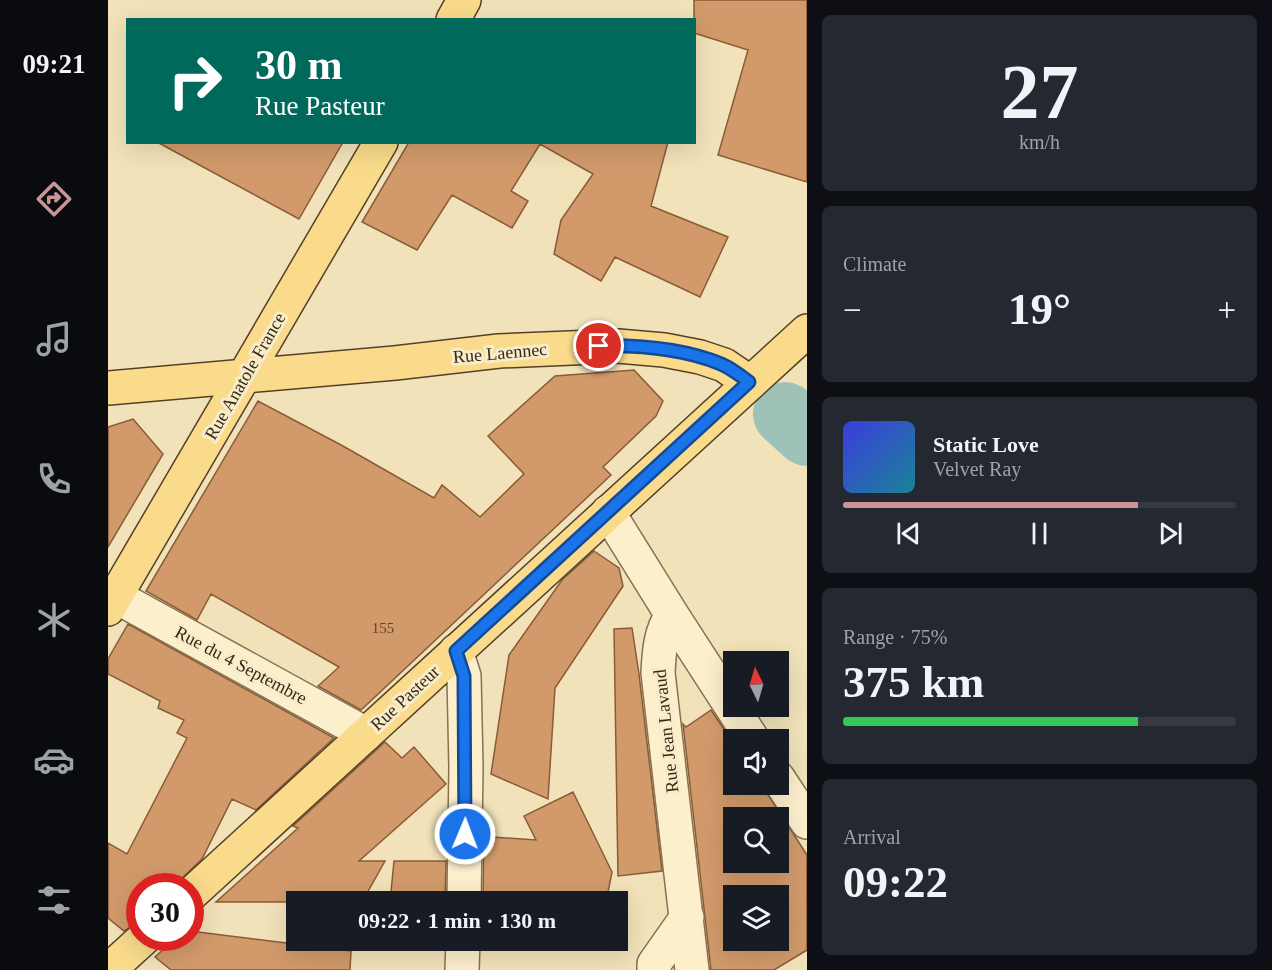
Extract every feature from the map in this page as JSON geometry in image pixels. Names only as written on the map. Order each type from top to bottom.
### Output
[{"type":"main road","points":[[454,18],[464,0]]},
{"type":"main road","name":"Rue Anatole France","points":[[112,602],[380,144]]},
{"type":"main road","name":"Rue Pasteur","points":[[204,882],[807,331]]},
{"type":"main road","name":"Rue Laennec","points":[[108,388],[395,363],[500,351],[618,346],[664,350],[700,357],[724,364],[749,382]]},
{"type":"main road","points":[[109,970],[130,951]]},
{"type":"street","points":[[608,512],[746,729]]},
{"type":"street","name":"Rue du 4 Septembre","points":[[112,602],[366,734]]},
{"type":"street","name":"Rue Jean Lavaud","points":[[672,615],[666,624],[659,649],[658,673],[692,970]]},
{"type":"street","points":[[456,651],[464,676],[466,767],[464,891]]},
{"type":"street","points":[[789,795],[807,822]]},
{"type":"street","points":[[654,970],[654,964],[687,917]]},
{"type":"street","points":[[462,970],[463,951]]},
{"type":"building","points":[[694,0],[807,0],[807,182],[718,155],[748,50],[696,34],[696,18],[694,18]]},
{"type":"building","points":[[161,144],[342,144],[299,219]]},
{"type":"building","points":[[408,144],[540,144],[511,191],[528,201],[512,228],[452,195],[417,250],[362,222]]},
{"type":"building","points":[[540,144],[667,144],[651,206],[728,237],[700,297],[615,257],[601,281],[554,254],[561,220],[593,174]]},
{"type":"building","points":[[634,370],[663,401],[656,416],[603,467],[611,475],[361,710],[318,686],[339,667],[211,594],[197,620],[146,591],[258,401],[434,498],[442,485],[480,517],[524,474],[488,436],[555,376]]},
{"type":"building","points":[[133,419],[163,454],[108,547],[108,427]]},
{"type":"building","points":[[594,551],[619,568],[623,586],[555,688],[548,799],[491,774],[509,655],[562,580]]},
{"type":"building","points":[[128,624],[334,738],[256,810],[232,799],[202,859],[187,873],[126,873],[126,930],[124,931],[108,918],[108,843],[127,854],[187,738],[177,733],[184,720],[158,708],[160,701],[108,674],[108,659]]},
{"type":"building","points":[[632,628],[662,871],[618,876],[614,629]]},
{"type":"building","points":[[711,710],[724,729],[723,795],[768,795],[776,807],[723,807],[723,873],[789,873],[789,827],[807,855],[807,950],[774,970],[711,970],[683,724],[686,727]]},
{"type":"building","points":[[385,742],[402,758],[414,747],[446,784],[359,861],[385,861],[368,891],[286,891],[286,902],[216,902],[298,828],[293,826]]},
{"type":"building","points":[[573,792],[612,872],[608,891],[483,891],[484,826],[493,837],[536,840],[524,816]]},
{"type":"building","points":[[394,861],[446,861],[445,891],[391,891]]},
{"type":"building","points":[[204,933],[286,943],[286,951],[351,951],[350,970],[171,970],[155,957],[162,951],[204,951]]},
{"type":"waterway","points":[[785,414],[807,434]]},
{"type":"route","points":[[465,834],[464,676],[456,651],[749,382],[724,364],[700,357],[664,350],[599,346]]}]
